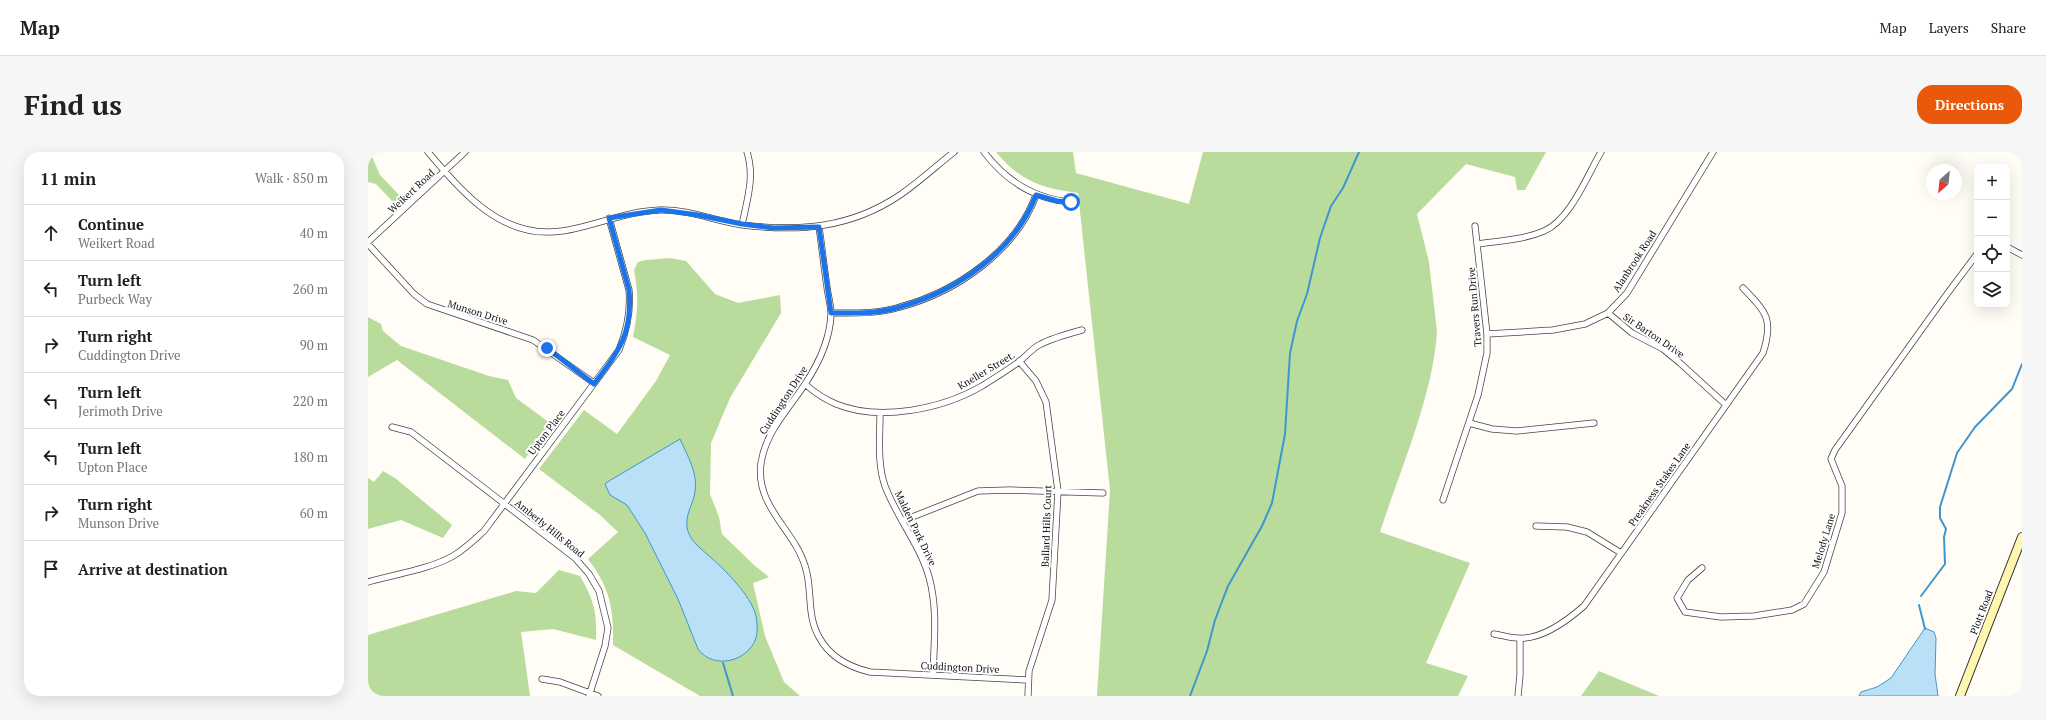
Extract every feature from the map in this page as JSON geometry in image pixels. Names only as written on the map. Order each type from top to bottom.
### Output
[{"type":"street","points":[[428,152],[471,200],[488,214],[506,224],[528,230],[562,231],[609,218],[661,210],[773,228],[819,227],[860,216],[881,206],[900,195],[954,152]]},
{"type":"street","name":"Weikert Road","points":[[368,243],[465,152]]},
{"type":"street","points":[[742,224],[751,178],[751,163],[747,152]]},
{"type":"street","points":[[984,152],[996,168],[1012,182],[1036,195],[1057,201],[1071,202]]},
{"type":"street","points":[[1477,244],[1532,235],[1544,231],[1556,224],[1566,214],[1601,152]]},
{"type":"street","name":"Alanbrook Road","points":[[1487,334],[1553,330],[1585,324],[1608,313],[1627,293],[1713,152]]},
{"type":"street","points":[[831,313],[858,313],[900,308],[945,290],[977,269],[997,251],[1018,229],[1030,212],[1036,195]]},
{"type":"street","name":"Upton Place","points":[[368,582],[434,564],[452,556],[467,546],[484,531],[619,350],[626,333],[629,316],[629,290],[609,218]]},
{"type":"street","name":"Travers Run Drive","points":[[1443,500],[1478,395],[1487,353],[1487,334],[1475,226]]},
{"type":"street","name":"Cuddington Drive","points":[[819,227],[831,313],[826,343],[820,358],[805,384],[783,413],[767,440],[761,464],[761,477],[771,511],[803,558],[806,568],[810,613],[818,637],[836,657],[856,668],[870,672],[1028,680]]},
{"type":"street","name":"Munson Drive","points":[[368,243],[414,294],[427,304],[533,340],[594,384]]},
{"type":"street","points":[[2010,249],[2022,255]]},
{"type":"street","name":"Melody Lane","points":[[1702,568],[1688,580],[1677,598],[1685,612],[1721,617],[1754,616],[1792,610],[1804,604],[1824,572],[1842,513],[1842,486],[1831,459],[1835,450],[1974,258]]},
{"type":"street","name":"Preakness Stakes Lane","points":[[1494,634],[1520,639],[1552,629],[1569,620],[1584,606],[1725,404],[1763,353],[1769,335],[1765,312],[1743,288]]},
{"type":"street","name":"Sir Barton Drive","points":[[1608,313],[1632,333],[1663,349],[1725,404]]},
{"type":"street","name":"Kneller Street.","points":[[805,384],[835,404],[854,410],[880,413],[930,406],[957,398],[982,386],[1039,346],[1064,334],[1082,330]]},
{"type":"street","name":"Ballard Hills Court","points":[[1019,361],[1036,381],[1046,402],[1058,491],[1052,600],[1048,616],[1033,656],[1028,680],[1028,696]]},
{"type":"street","name":"Malden Park Drive","points":[[880,413],[879,454],[882,475],[888,492],[920,554],[929,576],[934,595],[933,675]]},
{"type":"street","points":[[1469,423],[1492,429],[1517,431],[1594,423]]},
{"type":"street","name":"Amberly Hills Road","points":[[392,427],[411,432],[505,502],[575,558],[589,574],[599,591],[608,628],[605,646],[589,694]]},
{"type":"street","points":[[902,521],[978,492],[1058,491],[1103,493]]},
{"type":"street","points":[[1536,526],[1567,527],[1587,532],[1621,553]]},
{"type":"street","name":"Plott Road","points":[[1960,696],[2022,537]]},
{"type":"street","points":[[1518,696],[1520,675],[1520,639]]},
{"type":"street","points":[[542,679],[560,682],[589,694],[598,696]]},
{"type":"green space","points":[[368,152],[370,152],[380,175],[403,199],[396,205],[376,184],[368,182]]},
{"type":"green space","points":[[996,152],[1073,152],[1076,173],[1189,204],[1203,152],[1546,152],[1525,190],[1517,190],[1515,177],[1466,164],[1417,214],[1429,262],[1437,332],[1429,382],[1422,407],[1380,532],[1470,563],[1426,663],[1468,676],[1458,696],[1097,696],[1110,490],[1078,193],[1053,189],[1032,182],[1014,170]]},
{"type":"green space","points":[[670,258],[686,261],[715,294],[738,303],[780,295],[781,313],[730,398],[711,443],[710,494],[719,517],[722,534],[754,565],[769,577],[753,583],[765,636],[784,682],[800,696],[700,696],[613,645],[613,620],[609,599],[606,589],[588,559],[618,532],[600,515],[539,469],[584,410],[617,434],[656,381],[670,355],[633,337],[637,303],[637,287],[634,270],[638,262]]},
{"type":"green space","points":[[368,317],[381,324],[383,331],[401,346],[489,376],[508,380],[516,398],[550,423],[525,459],[397,360],[368,377]]},
{"type":"green space","points":[[383,471],[395,478],[452,525],[443,538],[401,520],[368,529],[368,478],[374,482]]},
{"type":"green space","points":[[559,570],[580,576],[585,584],[594,606],[596,640],[553,629],[521,632],[530,696],[368,696],[368,635],[516,591],[536,593]]},
{"type":"green space","points":[[1599,671],[1659,696],[1581,696]]},
{"type":"water","points":[[680,439],[691,464],[696,484],[688,513],[688,532],[698,546],[722,567],[743,591],[756,616],[757,635],[752,646],[746,653],[738,658],[730,660],[712,660],[704,656],[698,649],[678,599],[645,533],[627,505],[610,495],[605,484]]},
{"type":"water","points":[[1925,628],[1934,632],[1936,638],[1935,674],[1938,696],[1859,696],[1861,692],[1877,687],[1891,678]]},
{"type":"waterway","points":[[1190,696],[1207,651],[1215,620],[1228,586],[1262,526],[1272,503],[1285,434],[1290,353],[1297,321],[1307,294],[1320,238],[1331,206],[1343,188],[1359,152]]},
{"type":"waterway","points":[[1921,596],[1945,564],[1944,537],[1946,529],[1940,518],[1940,507],[1957,453],[1975,427],[2012,389],[2022,364]]},
{"type":"waterway","points":[[1919,605],[1925,629]]},
{"type":"waterway","points":[[723,663],[733,696]]},
{"type":"route","points":[[547,348],[594,384],[619,350],[626,333],[630,302],[629,290],[609,218],[644,211],[661,210],[773,228],[819,227],[831,313],[858,313],[900,308],[939,294],[957,283],[977,269],[1018,229],[1030,212],[1036,195],[1057,201],[1071,202]]}]
